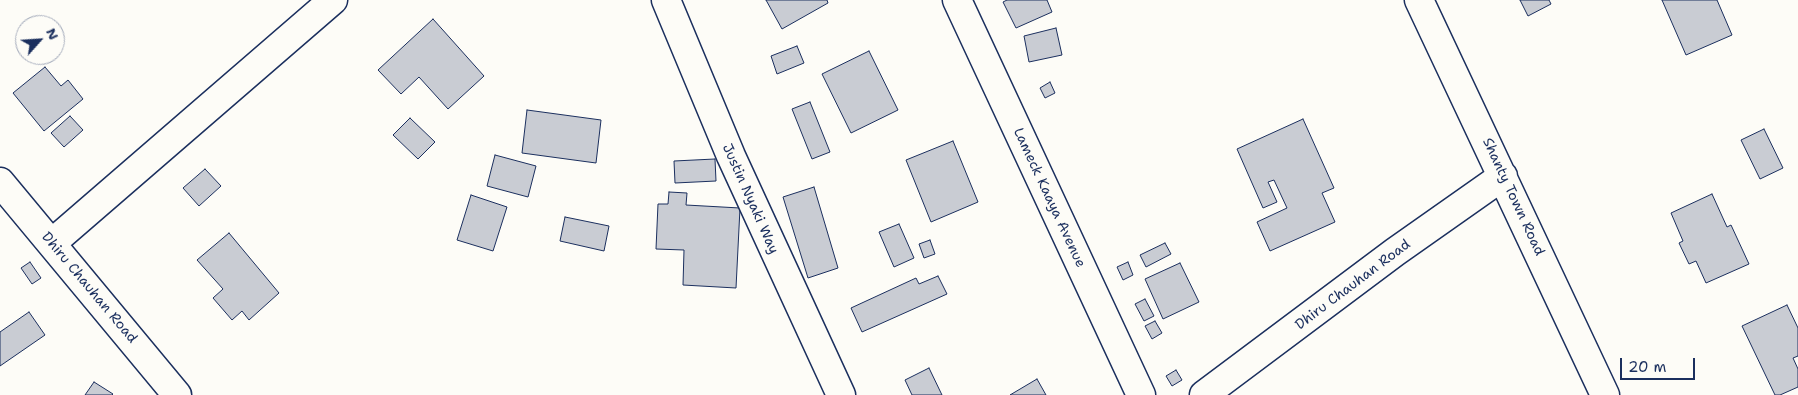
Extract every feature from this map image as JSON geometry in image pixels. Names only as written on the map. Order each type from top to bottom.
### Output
[{"type":"street","points":[[52,243],[333,0]]},
{"type":"street","name":"Justin Nyaki Way","points":[[666,0],[731,156],[841,395]]},
{"type":"street","name":"Lameck Kaaya Avenue","points":[[957,0],[1142,395]]},
{"type":"street","name":"Shanty Town Road","points":[[1419,0],[1605,395]]},
{"type":"street","name":"Dhiru Chauhan Road","points":[[1204,395],[1395,252],[1503,176]]},
{"type":"street","name":"Dhiru Chauhan Road","points":[[0,182],[177,395]]},
{"type":"building","points":[[766,0],[827,0],[828,3],[782,29]]},
{"type":"building","points":[[1007,0],[1047,0],[1052,12],[1016,28],[1003,2]]},
{"type":"building","points":[[1520,0],[1549,0],[1551,4],[1528,16]]},
{"type":"building","points":[[1662,0],[1717,0],[1732,35],[1686,55]]},
{"type":"building","points":[[433,19],[484,76],[448,109],[419,77],[401,94],[378,70]]},
{"type":"building","points":[[1056,28],[1062,55],[1029,62],[1024,36]]},
{"type":"building","points":[[797,46],[804,63],[777,74],[771,56]]},
{"type":"building","points":[[869,51],[898,110],[851,133],[822,74]]},
{"type":"building","points":[[45,67],[61,86],[68,80],[83,99],[44,131],[13,93]]},
{"type":"building","points":[[1050,82],[1055,93],[1045,98],[1040,88]]},
{"type":"building","points":[[810,102],[830,152],[812,159],[792,109]]},
{"type":"building","points":[[527,110],[601,120],[596,163],[522,153]]},
{"type":"building","points":[[70,116],[83,130],[64,147],[51,133]]},
{"type":"building","points":[[410,118],[435,142],[418,159],[393,135]]},
{"type":"building","points":[[1303,119],[1334,188],[1322,193],[1335,222],[1270,251],[1257,222],[1287,208],[1274,180],[1268,182],[1277,202],[1263,208],[1237,149]]},
{"type":"building","points":[[1764,129],[1783,168],[1760,179],[1741,140]]},
{"type":"building","points":[[953,141],[978,202],[931,222],[906,160]]},
{"type":"building","points":[[495,155],[536,166],[528,197],[487,186]]},
{"type":"building","points":[[715,159],[716,181],[675,183],[674,161]]},
{"type":"building","points":[[205,169],[221,186],[199,206],[183,188]]},
{"type":"building","points":[[814,187],[838,268],[808,278],[783,197]]},
{"type":"building","points":[[669,192],[687,193],[686,205],[740,208],[736,288],[683,285],[684,250],[656,249],[658,204],[668,204]]},
{"type":"building","points":[[1712,194],[1727,227],[1731,225],[1749,264],[1706,283],[1696,261],[1689,264],[1679,243],[1683,241],[1671,213]]},
{"type":"building","points":[[471,195],[507,207],[493,251],[457,240]]},
{"type":"building","points":[[565,217],[609,226],[604,251],[560,241]]},
{"type":"building","points":[[899,224],[914,258],[894,267],[879,232]]},
{"type":"building","points":[[229,233],[279,293],[249,320],[242,311],[232,320],[213,298],[223,289],[197,260]]},
{"type":"building","points":[[930,240],[935,254],[924,258],[919,244]]},
{"type":"building","points":[[1165,243],[1171,254],[1146,267],[1140,255]]},
{"type":"building","points":[[30,262],[41,278],[32,284],[21,268]]},
{"type":"building","points":[[1128,262],[1133,275],[1123,280],[1117,267]]},
{"type":"building","points":[[1180,263],[1199,302],[1163,319],[1145,279]]},
{"type":"building","points":[[938,276],[947,294],[862,332],[851,308],[916,278],[919,284]]},
{"type":"building","points":[[1145,299],[1154,316],[1144,321],[1135,304]]},
{"type":"building","points":[[1787,305],[1798,328],[1798,356],[1793,358],[1798,369],[1798,387],[1780,395],[1775,395],[1742,326]]},
{"type":"building","points":[[29,312],[45,335],[0,366],[0,332]]},
{"type":"building","points":[[1155,321],[1162,333],[1152,339],[1145,326]]},
{"type":"building","points":[[929,368],[942,395],[912,395],[905,380]]},
{"type":"building","points":[[1176,370],[1182,380],[1172,386],[1166,376]]},
{"type":"building","points":[[1037,379],[1046,395],[1010,395]]},
{"type":"building","points":[[94,382],[113,394],[85,395]]}]
